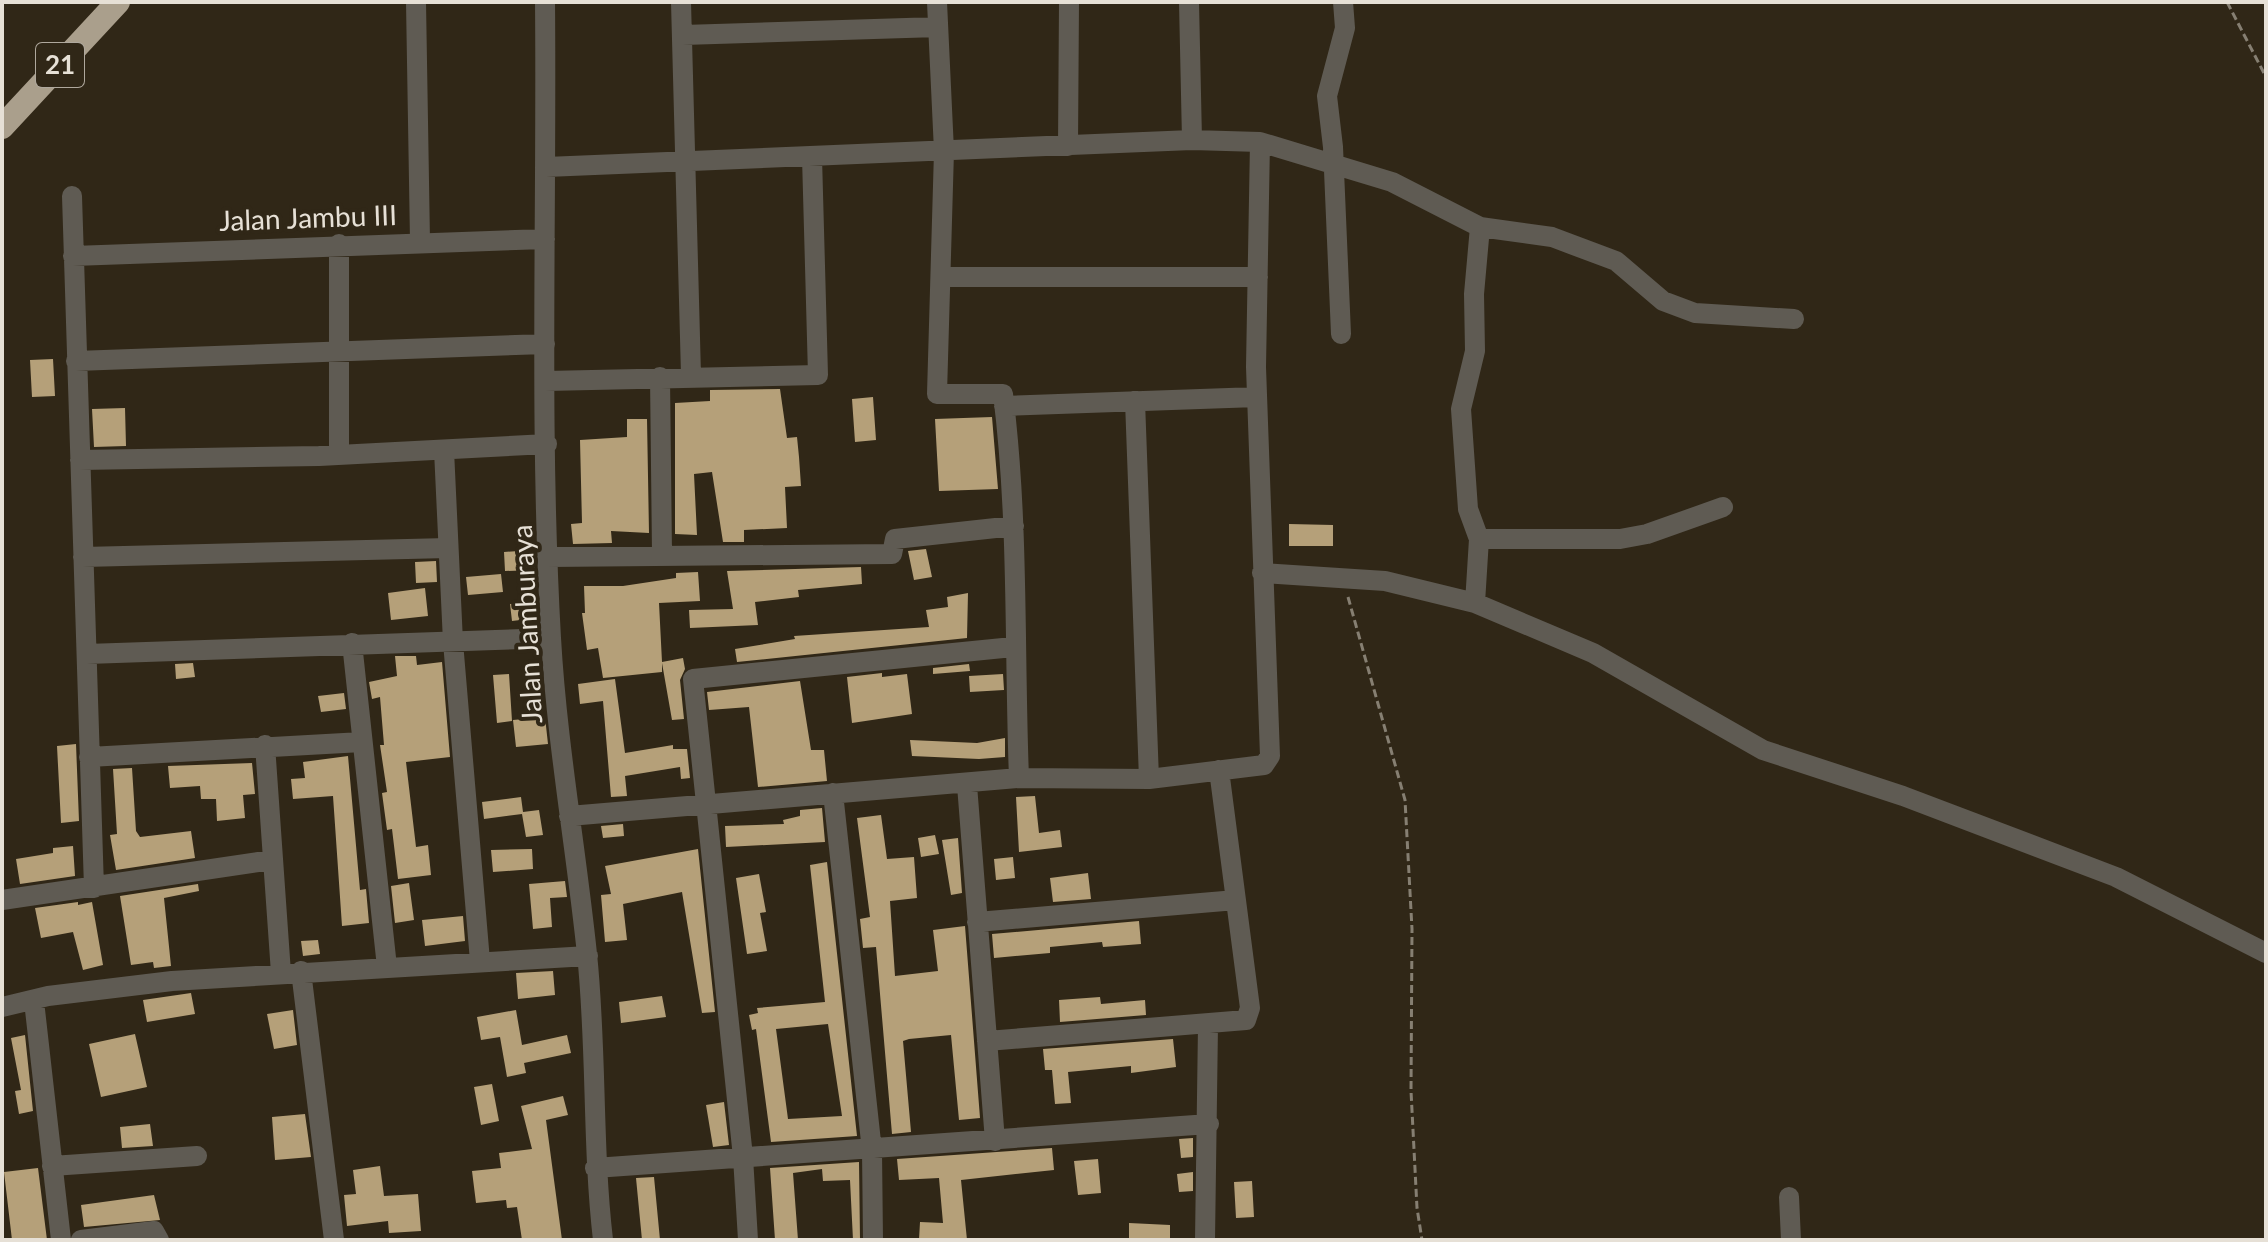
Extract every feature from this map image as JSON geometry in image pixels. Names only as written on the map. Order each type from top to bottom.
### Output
[{"type":"highway","name":"21","points":[[2,127],[118,2]]},
{"type":"street","points":[[416,2],[420,241]]},
{"type":"street","name":"Jalan Jamburaya","points":[[545,2],[545,344],[551,638],[569,816],[588,956],[595,1168],[603,1240]]},
{"type":"street","points":[[681,2],[688,160],[691,375]]},
{"type":"street","points":[[937,2],[944,151],[937,394],[997,391],[1003,394],[1014,526],[1013,647],[1019,778]]},
{"type":"street","points":[[1068,146],[1069,2]]},
{"type":"street","points":[[1189,2],[1192,140]]},
{"type":"street","points":[[1341,334],[1327,96],[1345,28],[1343,2]]},
{"type":"street","points":[[683,35],[938,27]]},
{"type":"street","points":[[546,167],[1192,140],[1260,142],[1392,182],[1480,227],[1552,237],[1616,261],[1639,277],[1663,301],[1695,313],[1794,319]]},
{"type":"street","points":[[569,816],[833,793],[967,785],[1019,778],[1149,779],[1264,765],[1270,756],[1257,397],[1260,142]]},
{"type":"street","points":[[546,381],[691,375],[818,375],[812,157]]},
{"type":"street","points":[[72,196],[94,888]]},
{"type":"street","points":[[1475,603],[1479,539],[1468,509],[1461,409],[1475,351],[1474,294],[1480,227]]},
{"type":"street","name":"Jalan Jambu III","points":[[73,256],[420,241],[545,239]]},
{"type":"street","points":[[339,244],[339,454]]},
{"type":"street","points":[[941,277],[1258,277]]},
{"type":"street","points":[[76,361],[545,344]]},
{"type":"street","points":[[660,377],[662,554]]},
{"type":"street","points":[[1004,406],[1257,397]]},
{"type":"street","points":[[1135,401],[1149,779]]},
{"type":"street","points":[[80,460],[339,454],[547,444]]},
{"type":"street","points":[[444,450],[453,642],[480,961]]},
{"type":"street","points":[[1479,539],[1620,539],[1647,534],[1723,507]]},
{"type":"street","points":[[549,557],[892,554],[895,539],[1014,526]]},
{"type":"street","points":[[83,557],[448,548]]},
{"type":"street","points":[[1262,573],[1385,581],[1475,603],[1593,653],[1763,750],[1903,796],[2116,877],[2266,953]]},
{"type":"street","points":[[87,654],[551,638]]},
{"type":"street","points":[[352,643],[387,967]]},
{"type":"street","points":[[748,1240],[743,1157],[693,679],[1013,647]]},
{"type":"street","points":[[89,757],[362,742]]},
{"type":"street","points":[[265,745],[272,860],[334,1240]]},
{"type":"street","points":[[987,1041],[1238,1023],[1249,1016],[1219,770]]},
{"type":"street","points":[[967,785],[995,1141]]},
{"type":"street","points":[[833,793],[872,1151],[873,1240]]},
{"type":"street","points":[[2,900],[272,860]]},
{"type":"street","points":[[977,922],[1236,900]]},
{"type":"street","points":[[2,1007],[102,988],[291,972],[588,956]]},
{"type":"street","points":[[34,1001],[61,1240]]},
{"type":"street","points":[[1205,1240],[1208,1025]]},
{"type":"street","points":[[595,1168],[872,1151],[1209,1124]]},
{"type":"street","points":[[52,1166],[197,1156]]},
{"type":"street","points":[[1789,1197],[1791,1240]]},
{"type":"street","points":[[81,1240],[154,1231],[159,1240]]},
{"type":"path","points":[[2227,2],[2266,77]]},
{"type":"path","points":[[1343,578],[1405,800],[1412,929],[1411,1091],[1417,1208],[1422,1240]]},
{"type":"building","points":[[53,359],[55,396],[32,397],[30,360]]},
{"type":"building","points":[[780,389],[787,438],[797,437],[801,486],[785,487],[787,528],[744,530],[744,542],[723,542],[712,472],[694,474],[697,535],[675,534],[675,403],[710,401],[710,390]]},
{"type":"building","points":[[873,397],[876,440],[855,442],[852,399]]},
{"type":"building","points":[[125,408],[126,446],[94,447],[92,409]]},
{"type":"building","points":[[992,417],[998,489],[939,491],[935,419]]},
{"type":"building","points":[[627,419],[647,419],[649,533],[611,531],[612,543],[573,544],[571,524],[582,523],[580,440],[627,437]]},
{"type":"building","points":[[1289,524],[1333,525],[1333,546],[1289,546]]},
{"type":"building","points":[[926,549],[932,577],[914,580],[908,551]]},
{"type":"building","points":[[534,550],[535,570],[505,571],[504,552]]},
{"type":"building","points":[[436,561],[437,582],[416,583],[415,562]]},
{"type":"building","points":[[861,567],[862,584],[798,590],[799,597],[755,602],[758,625],[690,628],[689,610],[733,609],[727,571]]},
{"type":"building","points":[[698,572],[700,601],[659,603],[662,662],[683,658],[685,669],[680,680],[684,719],[672,720],[662,663],[662,672],[603,678],[598,648],[587,650],[582,613],[585,613],[584,586],[623,586],[676,578],[676,573]]},
{"type":"building","points":[[501,574],[503,592],[468,595],[466,577]]},
{"type":"building","points":[[425,588],[428,616],[391,620],[388,593]]},
{"type":"building","points":[[968,593],[967,638],[737,662],[735,649],[795,639],[794,636],[929,627],[926,610],[948,607],[947,597]]},
{"type":"building","points":[[536,601],[537,618],[512,621],[510,604]]},
{"type":"building","points":[[395,656],[416,656],[417,665],[442,662],[450,757],[406,762],[416,847],[428,845],[431,875],[398,879],[392,829],[387,830],[382,793],[387,792],[380,745],[384,745],[380,697],[372,699],[369,682],[397,676]]},
{"type":"building","points":[[193,663],[195,677],[176,679],[175,664]]},
{"type":"building","points":[[969,664],[970,671],[933,674],[933,668]]},
{"type":"building","points":[[882,673],[882,677],[907,674],[912,714],[852,723],[847,677]]},
{"type":"building","points":[[509,674],[512,721],[497,723],[493,675]]},
{"type":"building","points":[[1003,674],[1004,690],[970,692],[969,676]]},
{"type":"building","points":[[615,679],[625,753],[673,745],[673,749],[687,749],[690,778],[681,779],[680,767],[625,776],[627,796],[611,797],[603,701],[580,704],[578,684]]},
{"type":"building","points":[[800,681],[811,750],[824,750],[827,781],[758,787],[749,707],[709,710],[707,692]]},
{"type":"building","points":[[344,693],[346,709],[321,712],[318,696]]},
{"type":"building","points":[[545,717],[548,744],[516,747],[513,720]]},
{"type":"building","points":[[1005,738],[1005,757],[979,759],[912,756],[910,740],[977,743]]},
{"type":"building","points":[[76,744],[79,821],[61,823],[57,746]]},
{"type":"building","points":[[348,756],[360,890],[366,889],[369,923],[342,926],[333,796],[293,799],[291,779],[305,778],[303,762]]},
{"type":"building","points":[[252,763],[255,794],[243,795],[245,818],[217,821],[216,799],[201,799],[200,786],[170,788],[168,766]]},
{"type":"building","points":[[132,768],[136,831],[140,837],[191,831],[195,858],[116,870],[110,835],[117,834],[113,769]]},
{"type":"building","points":[[1035,796],[1039,833],[1060,830],[1062,847],[1019,852],[1016,797]]},
{"type":"building","points":[[521,797],[523,812],[539,810],[543,835],[526,837],[522,814],[484,819],[482,802]]},
{"type":"building","points":[[822,808],[825,842],[726,847],[725,826],[784,824],[783,820],[800,816],[800,810]]},
{"type":"building","points":[[881,815],[887,859],[914,857],[917,898],[890,901],[895,976],[938,971],[933,930],[965,926],[980,1118],[959,1120],[951,1035],[909,1039],[903,1041],[911,1132],[892,1134],[876,947],[863,948],[860,919],[870,917],[857,818]]},
{"type":"building","points":[[623,824],[624,836],[603,838],[601,826]]},
{"type":"building","points":[[935,835],[939,854],[921,857],[918,838]]},
{"type":"building","points":[[958,838],[962,893],[951,895],[942,840]]},
{"type":"building","points":[[73,846],[75,876],[20,884],[16,859],[53,853],[53,848]]},
{"type":"building","points":[[532,849],[533,869],[493,872],[491,850]]},
{"type":"building","points":[[698,849],[715,1012],[702,1013],[682,892],[623,904],[627,940],[605,942],[601,895],[611,894],[605,866]]},
{"type":"building","points":[[1013,857],[1015,878],[996,880],[994,859]]},
{"type":"building","points":[[827,862],[857,1136],[771,1142],[756,1029],[752,1030],[749,1015],[758,1013],[757,1008],[825,1002],[810,865]],"holes":[[[828,1024],[842,1116],[788,1119],[776,1029]]]},
{"type":"building","points":[[1088,873],[1091,899],[1053,902],[1050,878]]},
{"type":"building","points":[[759,874],[766,912],[760,913],[767,951],[747,954],[736,878]]},
{"type":"building","points":[[565,881],[567,897],[550,898],[552,927],[533,929],[529,884]]},
{"type":"building","points":[[409,883],[414,920],[395,923],[391,886]]},
{"type":"building","points":[[198,884],[199,891],[164,898],[171,966],[154,968],[153,962],[131,965],[120,896]]},
{"type":"building","points":[[78,902],[78,905],[92,902],[103,965],[83,970],[73,932],[41,938],[35,908]]},
{"type":"building","points":[[463,916],[465,941],[425,946],[422,920]]},
{"type":"building","points":[[1139,921],[1141,944],[1103,947],[1102,942],[1050,947],[1050,953],[994,958],[992,934]]},
{"type":"building","points":[[318,940],[320,954],[303,956],[301,941]]},
{"type":"building","points":[[553,971],[555,995],[518,999],[516,973]]},
{"type":"building","points":[[191,993],[195,1014],[147,1022],[143,1000]]},
{"type":"building","points":[[662,996],[666,1017],[621,1023],[619,1002]]},
{"type":"building","points":[[1100,997],[1101,1004],[1145,1000],[1146,1015],[1060,1022],[1059,1000]]},
{"type":"building","points":[[293,1010],[297,1045],[274,1049],[267,1014]]},
{"type":"building","points":[[516,1010],[522,1045],[567,1035],[571,1053],[524,1063],[526,1073],[507,1077],[500,1037],[481,1040],[477,1017]]},
{"type":"building","points":[[135,1034],[147,1087],[101,1097],[89,1044]]},
{"type":"building","points":[[25,1035],[33,1111],[19,1114],[15,1091],[21,1090],[11,1038]]},
{"type":"building","points":[[1173,1039],[1176,1067],[1131,1073],[1131,1066],[1068,1072],[1071,1103],[1055,1104],[1052,1070],[1045,1070],[1043,1049]]},
{"type":"building","points":[[492,1084],[499,1121],[481,1125],[474,1087]]},
{"type":"building","points":[[563,1096],[568,1115],[546,1120],[562,1240],[522,1240],[517,1207],[507,1208],[506,1200],[476,1203],[472,1171],[501,1168],[499,1153],[532,1149],[521,1106]]},
{"type":"building","points":[[724,1102],[729,1145],[713,1147],[706,1105]]},
{"type":"building","points":[[305,1114],[311,1157],[275,1160],[272,1117]]},
{"type":"building","points":[[150,1124],[153,1146],[122,1148],[120,1127]]},
{"type":"building","points":[[1193,1138],[1193,1157],[1181,1158],[1179,1139]]},
{"type":"building","points":[[1052,1148],[1054,1170],[961,1180],[967,1240],[919,1240],[920,1222],[943,1223],[939,1178],[899,1180],[897,1159]]},
{"type":"building","points":[[1098,1159],[1101,1193],[1078,1195],[1074,1161]]},
{"type":"building","points":[[859,1162],[860,1240],[853,1240],[850,1180],[823,1181],[822,1169],[793,1173],[798,1240],[775,1240],[770,1168]]},
{"type":"building","points":[[380,1166],[384,1196],[418,1194],[421,1231],[389,1233],[388,1221],[347,1226],[344,1195],[356,1194],[353,1170]]},
{"type":"building","points":[[38,1168],[47,1240],[12,1240],[4,1172]]},
{"type":"building","points":[[1193,1172],[1193,1191],[1179,1192],[1177,1174]]},
{"type":"building","points":[[654,1177],[660,1240],[642,1240],[636,1178]]},
{"type":"building","points":[[1252,1181],[1254,1217],[1236,1218],[1234,1182]]},
{"type":"building","points":[[154,1195],[160,1220],[84,1227],[81,1205]]},
{"type":"building","points":[[1129,1223],[1170,1225],[1170,1240],[1129,1240]]}]
